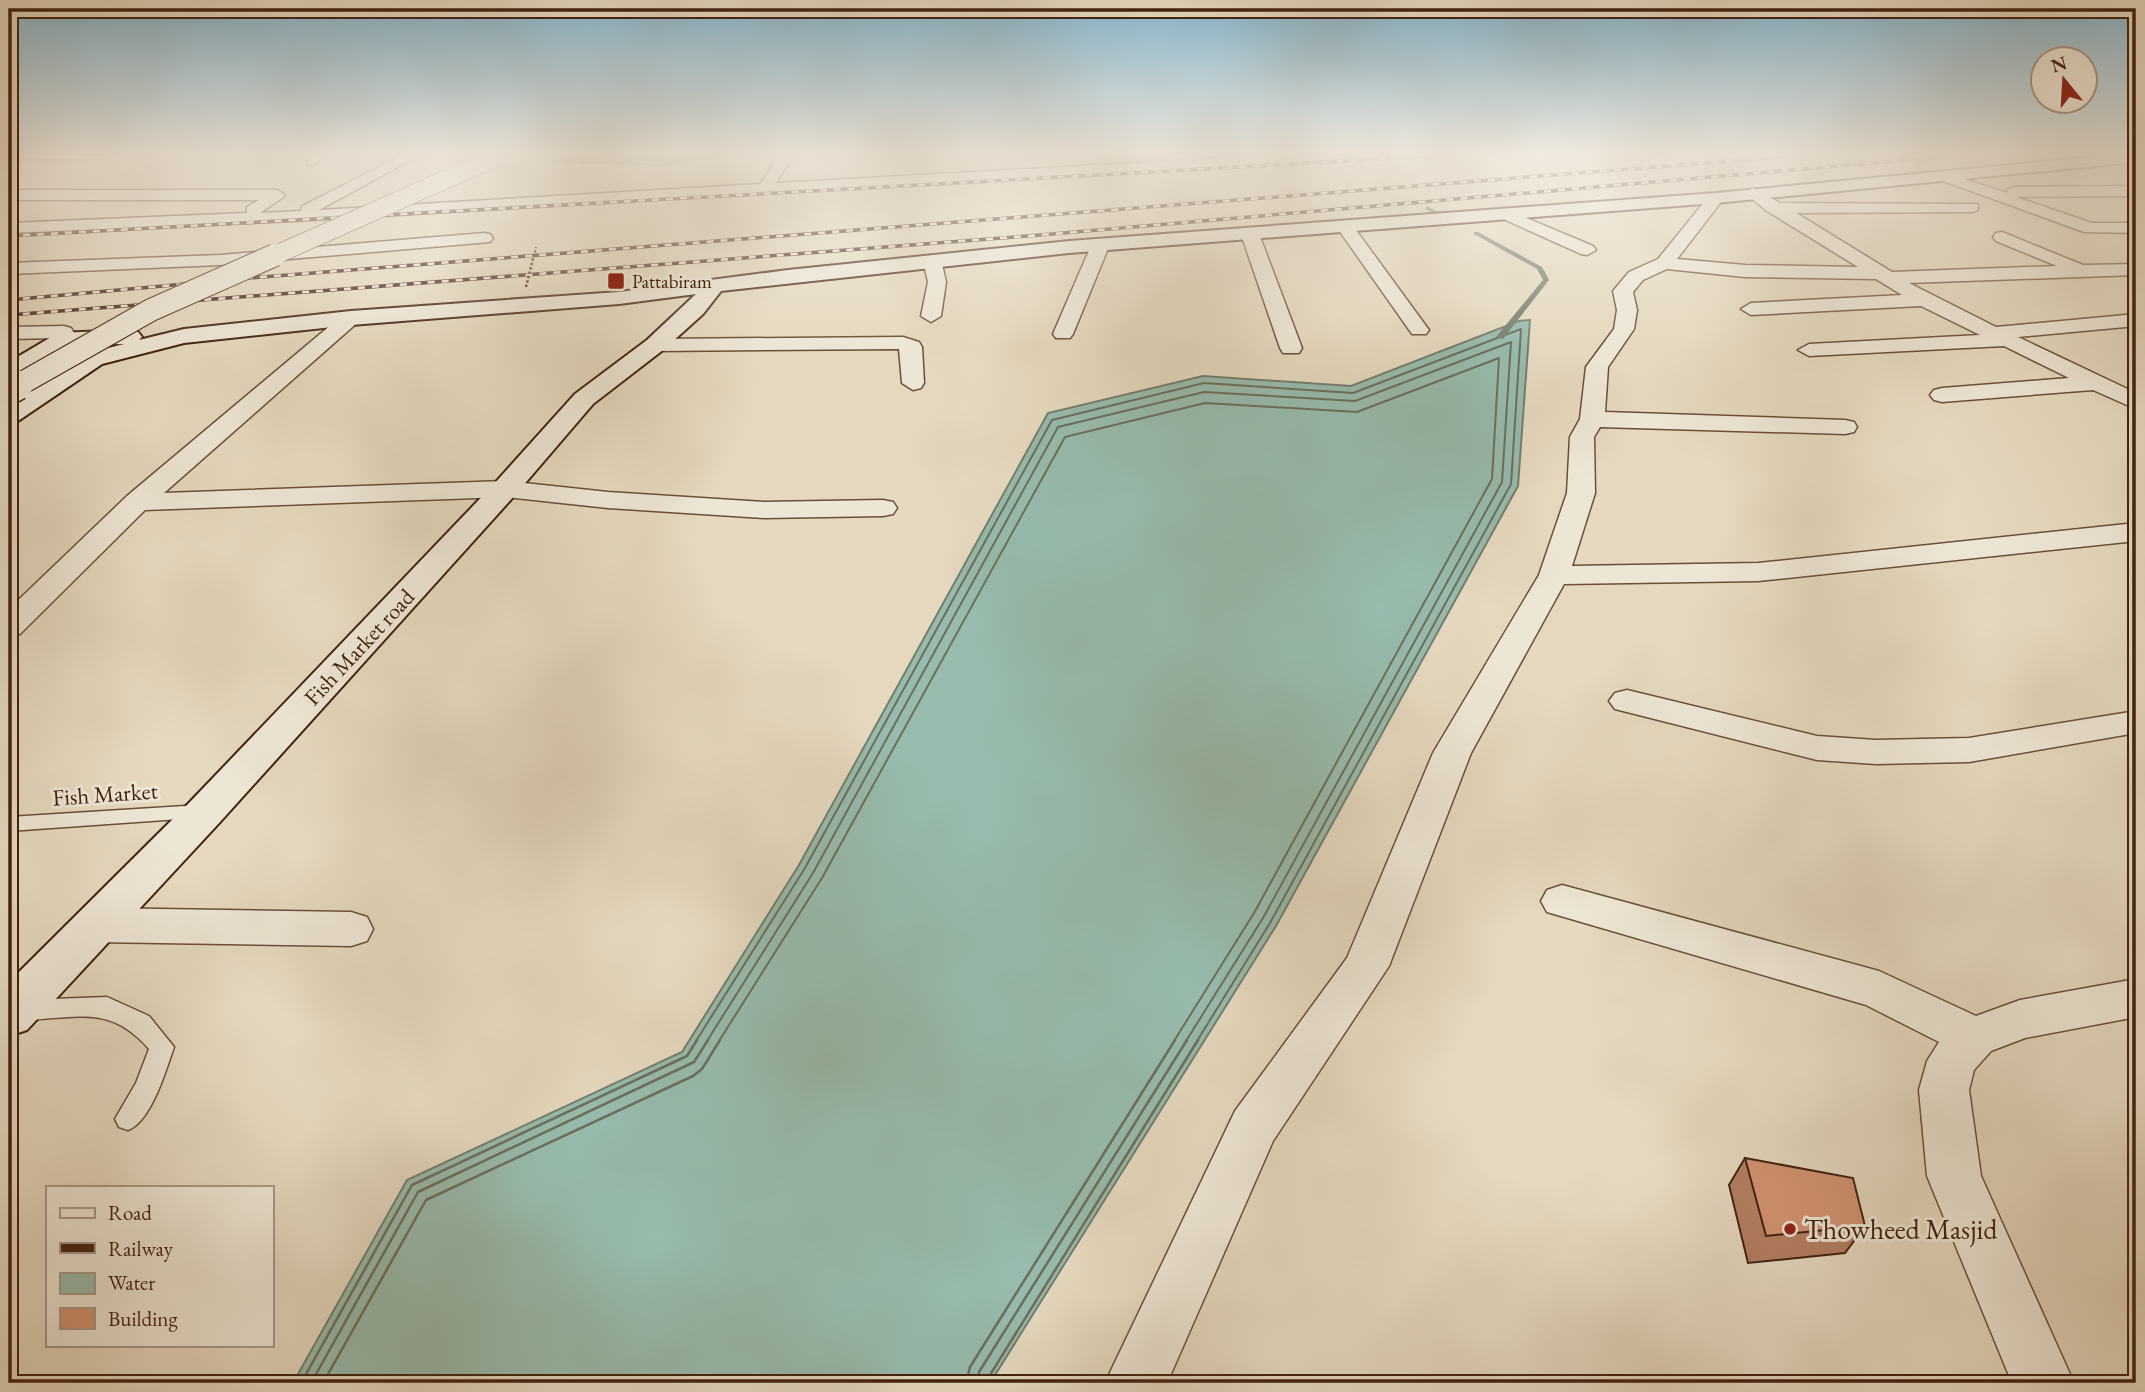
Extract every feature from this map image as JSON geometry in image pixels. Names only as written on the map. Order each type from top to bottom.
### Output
[{"type":"street","points":[[9,228],[195,220]]},
{"type":"street","points":[[9,390],[151,310],[354,220]]},
{"type":"street","points":[[9,372],[66,338],[184,335],[351,318],[619,298],[932,260],[1425,220]]},
{"type":"street","points":[[1519,220],[1587,250]]},
{"type":"street","points":[[1136,1383],[1253,1128],[1366,965],[1452,753],[1554,575],[1581,493],[1582,437],[1592,419],[1597,367],[1624,329],[1627,310],[1623,290],[1636,276],[1664,263],[1698,220]]},
{"type":"street","points":[[1792,220],[1924,300],[2136,402]]},
{"type":"street","points":[[2067,220],[2090,228],[2136,228]]},
{"type":"street","points":[[1344,226],[1419,330]]},
{"type":"street","points":[[1250,234],[1291,348]]},
{"type":"street","points":[[2001,237],[2085,271]]},
{"type":"street","points":[[9,269],[220,260],[484,238]]},
{"type":"street","points":[[1063,334],[1100,246]]},
{"type":"street","points":[[931,316],[937,282],[932,260]]},
{"type":"street","points":[[1664,263],[1745,271],[1882,275],[2136,269]]},
{"type":"street","name":"Fish Market road","points":[[11,1012],[205,812],[505,489],[584,399],[655,345],[695,309],[714,286]]},
{"type":"street","points":[[1751,309],[1924,300]]},
{"type":"street","points":[[9,627],[137,502],[351,318]]},
{"type":"street","points":[[1809,350],[2001,336],[2136,320]]},
{"type":"street","points":[[9,333],[64,332],[66,338]]},
{"type":"street","points":[[9,415],[93,359],[184,335]]},
{"type":"street","points":[[655,345],[903,343],[911,347],[913,383]]},
{"type":"street","points":[[1942,395],[2136,386]]},
{"type":"street","points":[[1592,419],[1846,427]]},
{"type":"street","points":[[137,502],[505,489],[608,500],[764,510],[883,508]]},
{"type":"street","points":[[1554,575],[1758,572],[2136,532]]},
{"type":"street","points":[[1627,701],[1817,748],[1876,752],[1969,750],[2136,722]]},
{"type":"street","points":[[1562,901],[1879,990],[1974,1037]]},
{"type":"street","points":[[96,925],[351,929]]},
{"type":"street","points":[[2043,1383],[1954,1176],[1944,1090],[1952,1061],[1974,1037],[2020,1019],[2136,998]]},
{"type":"lane","name":"Fish Market","points":[[9,824],[205,812]]},
{"type":"lane","points":[[11,1012],[107,1007],[141,1023],[162,1047],[148,1087],[128,1119]]},
{"type":"path","points":[[526,287],[536,247]]},
{"type":"water","points":[[1530,320],[1518,486],[1276,926],[990,1383],[293,1383],[407,1180],[682,1052],[799,865],[1048,413],[1203,376],[1351,386],[1519,321]]},
{"type":"building","points":[[1745,1158],[1853,1178],[1865,1226],[1766,1236]]},
{"type":"waterway","points":[[1476,233],[1540,268],[1546,280],[1500,337]]},
{"type":"railway","points":[[9,236],[295,220]]},
{"type":"railway","points":[[9,300],[262,277],[984,220]]},
{"type":"railway","points":[[9,315],[1214,220]]},
{"type":"place","name":"Pattabiram","points":[[616,281]]},
{"type":"place","name":"Thowheed Masjid","points":[[1790,1229]]}]
